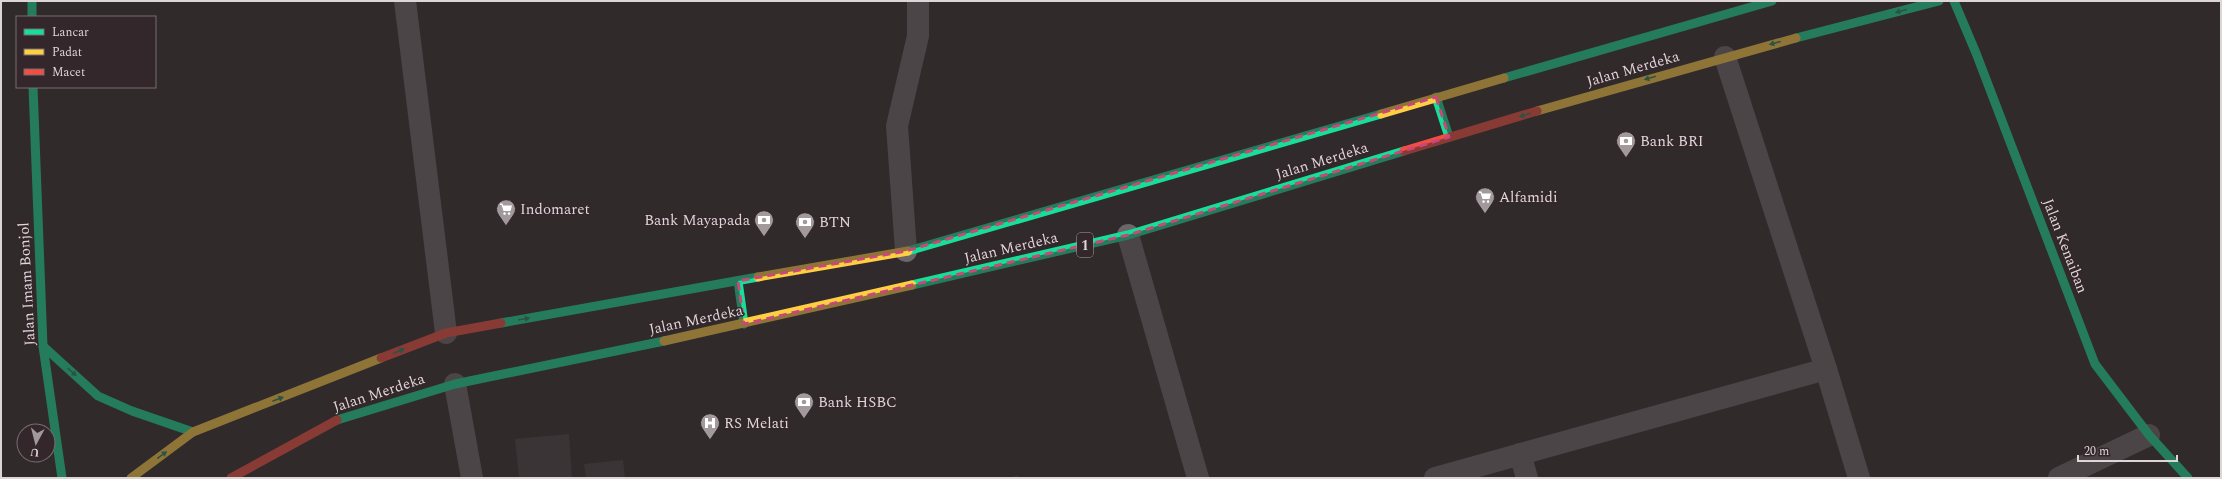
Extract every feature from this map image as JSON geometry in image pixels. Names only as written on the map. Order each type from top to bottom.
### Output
[{"type":"main road","points":[[32,1],[32,16]]},
{"type":"main road","name":"Jalan Merdeka","points":[[130,478],[193,432],[446,333],[906,251],[1772,1]]},
{"type":"main road","name":"Jalan Merdeka","points":[[231,478],[335,421],[455,384],[744,324],[1128,235],[1449,137],[1724,56],[1939,1]]},
{"type":"main road","name":"Jalan Kenaiban","points":[[1954,1],[1976,52],[2095,364],[2149,435],[2188,478]]},
{"type":"main road","name":"Jalan Imam Bonjol","points":[[33,88],[43,346],[62,478]]},
{"type":"main road","points":[[1436,97],[1449,137]]},
{"type":"main road","points":[[738,281],[744,324]]},
{"type":"main road","points":[[43,346],[98,396],[132,411],[193,432]]},
{"type":"street","points":[[405,1],[446,333]]},
{"type":"street","points":[[906,251],[897,126],[918,36],[918,1]]},
{"type":"street","points":[[1724,56],[1826,369],[1859,478]]},
{"type":"street","points":[[1128,235],[1198,478]]},
{"type":"street","points":[[1435,478],[1826,369]]},
{"type":"street","points":[[455,384],[472,478]]},
{"type":"street","points":[[2059,478],[2149,435]]},
{"type":"street","points":[[1520,454],[1528,478]]},
{"type":"highlighted area","points":[[1436,97],[1449,137],[1128,235],[744,324],[738,281],[906,251]]},
{"type":"building","points":[[569,434],[572,478],[519,478],[515,439]]},
{"type":"building","points":[[623,460],[625,478],[586,478],[584,464]]},
{"type":"building","points":[[1018,475],[1018,478],[1008,478]]},
{"type":"traffic: fast","points":[[32,1],[32,16]]},
{"type":"traffic: fast","points":[[1504,78],[1772,1]]},
{"type":"traffic: fast","points":[[1796,38],[1939,1]]},
{"type":"traffic: fast","points":[[1954,1],[1976,53],[2095,364],[2149,435],[2188,478]]},
{"type":"traffic: fast","points":[[33,88],[43,346],[62,478]]},
{"type":"traffic: fast","points":[[1436,97],[1449,137]]},
{"type":"traffic: fast","points":[[908,251],[1381,114]]},
{"type":"traffic: fast","points":[[912,285],[1128,235],[1404,151]]},
{"type":"traffic: fast","points":[[501,323],[758,277]]},
{"type":"traffic: fast","points":[[738,281],[744,324]]},
{"type":"traffic: fast","points":[[337,420],[455,384],[664,341]]},
{"type":"traffic: fast","points":[[43,346],[98,396],[132,411],[193,432]]},
{"type":"traffic: slow","points":[[1537,111],[1796,38]]},
{"type":"traffic: slow","points":[[1381,114],[1504,78]]},
{"type":"traffic: slow","points":[[758,277],[908,251]]},
{"type":"traffic: slow","points":[[664,341],[912,285]]},
{"type":"traffic: slow","points":[[131,478],[193,432],[381,358]]},
{"type":"traffic: jam","points":[[1404,151],[1537,111]]},
{"type":"traffic: jam","points":[[381,358],[446,333],[501,323]]},
{"type":"traffic: jam","points":[[231,478],[337,420]]},
{"type":"place","name":"Bank BRI","points":[[1626,158]]},
{"type":"place","name":"Alfamidi","points":[[1485,214]]},
{"type":"place","name":"Indomaret","points":[[506,226]]},
{"type":"place","name":"Bank Mayapada","points":[[764,237]]},
{"type":"place","name":"BTN","points":[[805,239]]},
{"type":"place","name":"Bank HSBC","points":[[804,419]]},
{"type":"place","name":"RS Melati","points":[[710,440]]}]
